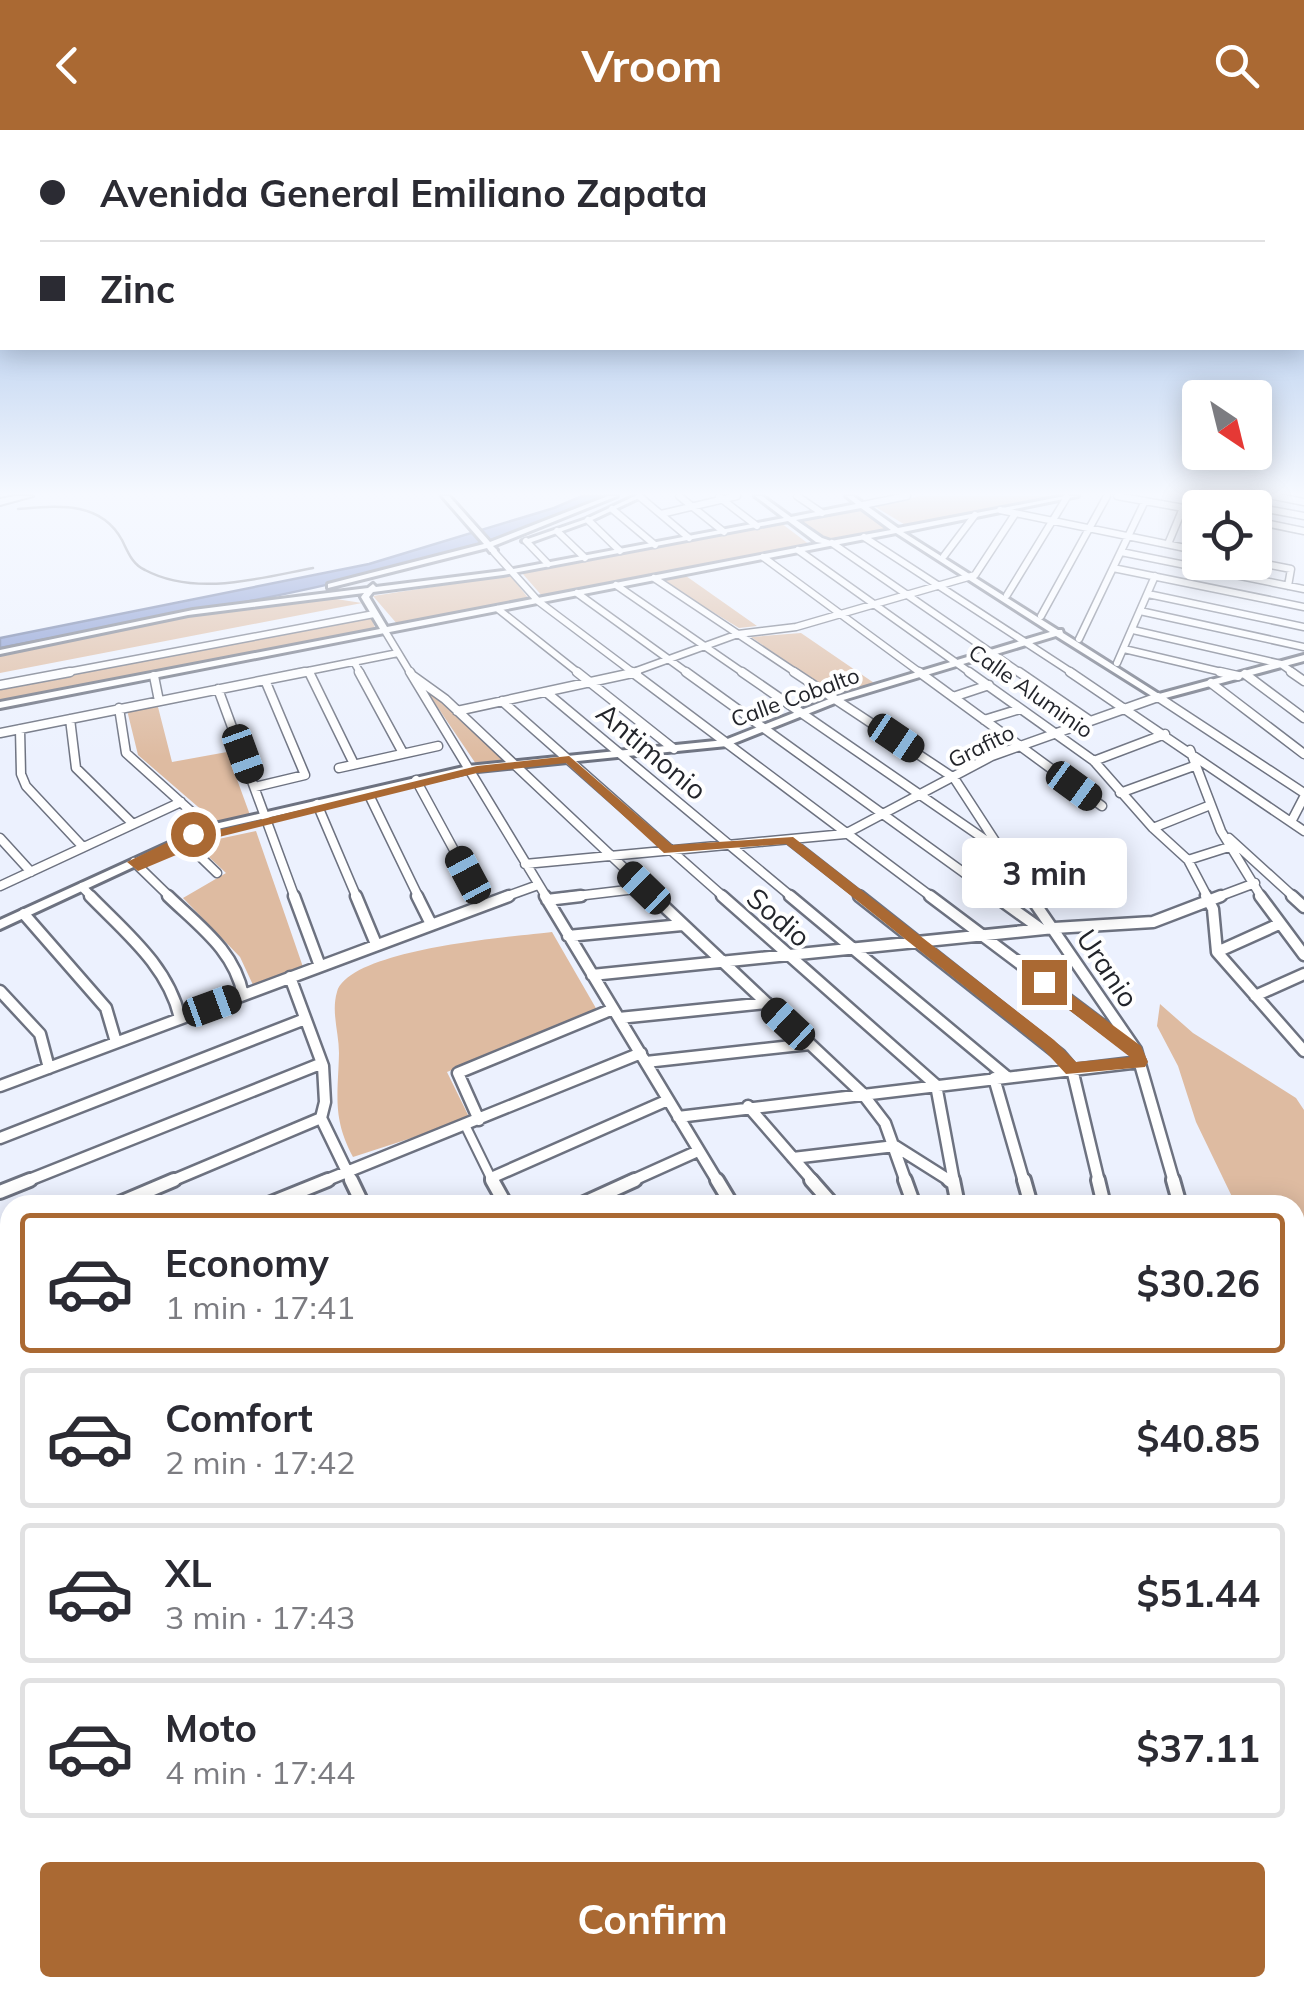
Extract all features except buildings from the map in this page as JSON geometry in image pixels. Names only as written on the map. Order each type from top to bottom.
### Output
[{"type":"street","points":[[0,652],[346,583]]},
{"type":"street","points":[[381,583],[367,591],[365,597],[374,614],[726,1195]]},
{"type":"street","points":[[188,613],[427,583]]},
{"type":"street","points":[[521,583],[538,601],[1138,1056]]},
{"type":"street","points":[[0,705],[630,583]]},
{"type":"street","name":"Uranio","points":[[662,583],[954,778],[1048,929],[1138,1056],[1177,1195]]},
{"type":"street","points":[[799,583],[1102,806]]},
{"type":"street","name":"Calle Aluminio","points":[[845,583],[1094,760],[1120,793],[1188,860],[1210,899],[1217,952]]},
{"type":"street","points":[[890,583],[1088,720]]},
{"type":"street","points":[[935,583],[1190,750],[1304,831]]},
{"type":"street","points":[[457,711],[633,673],[738,634],[796,627],[948,583]]},
{"type":"street","points":[[983,583],[1162,696],[1304,658]]},
{"type":"street","points":[[985,583],[1117,663],[1304,795],[1291,822]]},
{"type":"street","points":[[1007,595],[1014,583]]},
{"type":"street","points":[[1041,616],[1060,583]]},
{"type":"street","points":[[1079,639],[1106,583]]},
{"type":"street","points":[[1117,663],[1152,583]]},
{"type":"street","points":[[1189,583],[1304,607]]},
{"type":"street","points":[[1274,583],[1304,588]]},
{"type":"street","points":[[616,586],[997,847]]},
{"type":"street","points":[[577,593],[1048,929]]},
{"type":"street","points":[[1148,594],[1304,627]]},
{"type":"street","points":[[498,609],[674,749]]},
{"type":"street","points":[[1140,611],[1304,647]]},
{"type":"street","points":[[0,685],[374,614]]},
{"type":"street","points":[[1132,630],[1281,664],[1304,681]]},
{"type":"street","name":"Calle Cobalto","points":[[418,783],[514,765],[727,743],[836,699],[1058,632]]},
{"type":"street","points":[[1124,649],[1241,675],[1304,718]]},
{"type":"street","points":[[0,733],[398,653]]},
{"type":"street","points":[[354,662],[403,754]]},
{"type":"street","points":[[309,671],[354,764]]},
{"type":"street","points":[[154,676],[159,701]]},
{"type":"street","points":[[414,676],[457,711],[862,1093],[879,1113],[896,1146],[911,1195]]},
{"type":"street","points":[[255,787],[305,775],[265,680]]},
{"type":"street","points":[[1211,683],[1304,754]]},
{"type":"street","points":[[952,697],[989,686]]},
{"type":"street","points":[[218,689],[320,966]]},
{"type":"street","name":"Antimonio","points":[[546,692],[856,950],[1000,1077]]},
{"type":"street","name":"Grafito","points":[[525,864],[845,834],[1018,745],[1162,696]]},
{"type":"street","name":"Sodio","points":[[502,701],[936,1085]]},
{"type":"street","points":[[119,708],[126,753],[212,831]]},
{"type":"street","points":[[984,720],[1020,709]]},
{"type":"street","points":[[70,719],[76,768],[133,824]]},
{"type":"street","points":[[20,729],[21,774],[26,786],[83,848]]},
{"type":"street","points":[[1094,760],[1165,734]]},
{"type":"street","points":[[340,768],[438,746]]},
{"type":"street","points":[[1190,750],[1208,806],[1279,924],[1304,955]]},
{"type":"street","points":[[1120,793],[1194,766]]},
{"type":"street","points":[[318,806],[418,783]]},
{"type":"street","points":[[1,929],[212,831],[418,783]]},
{"type":"street","points":[[418,783],[484,905]]},
{"type":"street","points":[[370,797],[431,924]]},
{"type":"street","points":[[0,886],[180,802]]},
{"type":"street","points":[[318,806],[376,944]]},
{"type":"street","points":[[1153,828],[1208,806]]},
{"type":"street","points":[[136,864],[212,831]]},
{"type":"street","points":[[1224,834],[1247,850],[1304,907]]},
{"type":"street","points":[[0,838],[31,872]]},
{"type":"street","points":[[789,840],[1048,1044],[1072,1069],[1102,1195]]},
{"type":"street","points":[[186,843],[217,873]]},
{"type":"street","points":[[1188,860],[1232,846]]},
{"type":"street","points":[[136,864],[230,957],[240,973],[244,995]]},
{"type":"street","points":[[592,976],[1048,929],[1153,922],[1255,883]]},
{"type":"street","points":[[0,1086],[538,885]]},
{"type":"street","points":[[546,900],[644,888]]},
{"type":"street","points":[[84,890],[168,979],[179,1004],[180,1018]]},
{"type":"street","points":[[27,916],[106,1008],[116,1042]]},
{"type":"street","points":[[1279,924],[1217,952],[1302,1047]]},
{"type":"street","points":[[568,936],[682,925]]},
{"type":"street","points":[[1255,996],[1304,974]]},
{"type":"street","points":[[290,977],[326,1091],[321,1118],[359,1195]]},
{"type":"street","points":[[0,991],[40,1034],[49,1068]]},
{"type":"street","points":[[479,1120],[458,1073],[616,1014],[766,1004]]},
{"type":"street","points":[[0,1138],[305,1020]]},
{"type":"street","points":[[289,1195],[643,1058],[810,1044]]},
{"type":"street","points":[[678,1117],[1072,1069],[1138,1056]]},
{"type":"street","points":[[0,1192],[320,1064]]},
{"type":"street","points":[[1000,1077],[1029,1195]]},
{"type":"street","points":[[936,1085],[955,1195]]},
{"type":"street","points":[[491,1178],[668,1100]]},
{"type":"street","points":[[748,1106],[824,1195]]},
{"type":"street","points":[[138,1195],[321,1118]]},
{"type":"street","points":[[465,1125],[500,1195]]},
{"type":"street","points":[[793,1158],[896,1146],[952,1182]]},
{"type":"street","points":[[602,1195],[698,1151]]},
{"type":"shaded area","points":[[457,583],[516,583],[529,599],[398,625],[373,596]]},
{"type":"shaded area","points":[[531,583],[614,583],[543,597]]},
{"type":"shaded area","points":[[665,583],[696,583],[757,626],[739,628]]},
{"type":"shaded area","points":[[323,597],[362,603],[0,673],[0,655],[205,614]]},
{"type":"shaded area","points":[[371,618],[376,630],[0,702],[0,689]]},
{"type":"shaded area","points":[[801,633],[877,685],[836,696],[751,637]]},
{"type":"shaded area","points":[[432,692],[504,761],[476,764],[428,693]]},
{"type":"shaded area","points":[[158,707],[172,762],[227,752],[250,815],[219,825],[138,755],[127,710]]},
{"type":"shaded area","points":[[256,831],[303,967],[253,985],[240,957],[183,898],[226,873],[195,844]]},
{"type":"shaded area","points":[[552,932],[597,1010],[447,1072],[470,1119],[353,1157],[339,1118],[337,1094],[335,1007],[337,992],[348,977],[400,955]]},
{"type":"shaded area","points":[[1160,1004],[1193,1033],[1296,1098],[1304,1110],[1304,1195],[1231,1195],[1196,1122],[1178,1066],[1157,1026]]},
{"type":"water","points":[[274,583],[332,583],[0,648],[0,638]]},
{"type":"railway","points":[[197,583],[225,583]]},
{"type":"route","points":[[193,834],[134,862],[138,867],[186,843],[215,834],[477,770],[569,760],[669,850],[789,840],[1048,1044],[1072,1069],[1140,1062],[1136,1050],[1044,982]]}]
